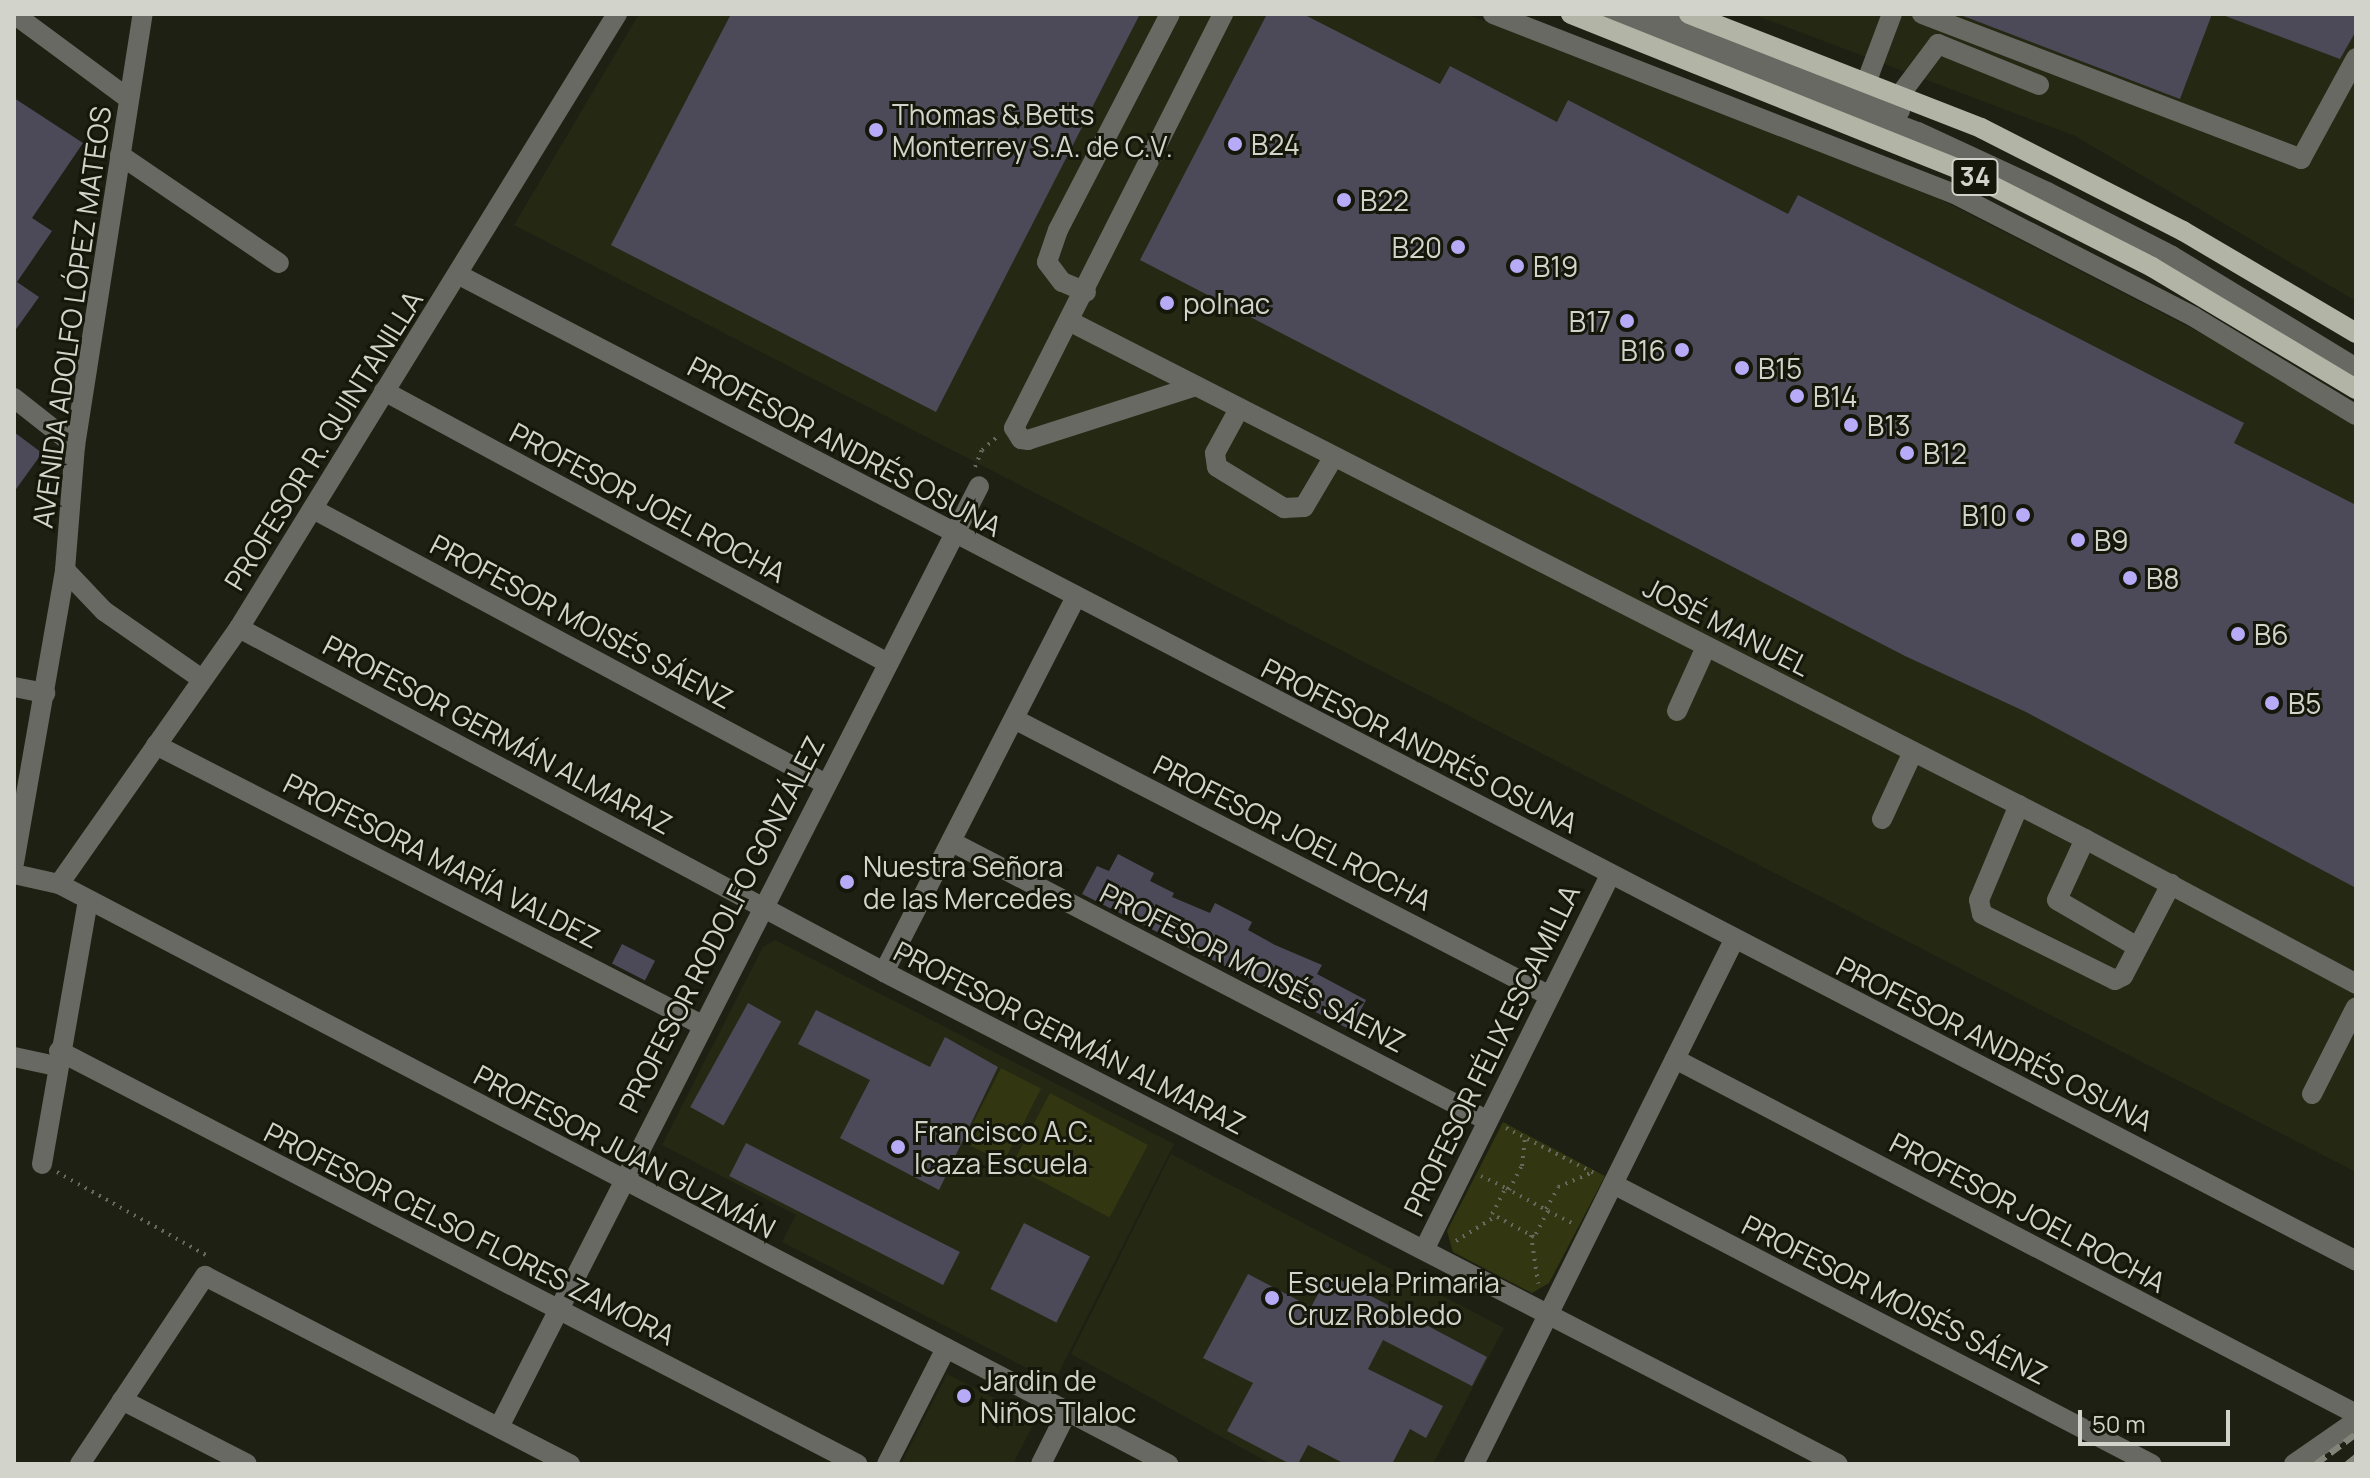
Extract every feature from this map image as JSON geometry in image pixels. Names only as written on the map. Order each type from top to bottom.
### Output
[{"type":"main road","name":"34","points":[[1571,14],[1961,170],[2152,267],[2356,389]]},
{"type":"main road","name":"34","points":[[1689,14],[1981,128],[2183,231],[2356,333]]},
{"type":"street","points":[[14,14],[129,99]]},
{"type":"street","name":"AVENIDA ADOLFO LÓPEZ MATEOS","points":[[14,863],[65,570],[75,446],[143,14]]},
{"type":"street","name":"PROFESOR R. QUINTANILLA","points":[[59,884],[239,628],[384,391],[461,276],[617,14]]},
{"type":"street","points":[[1086,292],[1062,282],[1047,262],[1058,230],[1170,14]]},
{"type":"street","points":[[1196,386],[1028,440],[1014,428],[1071,322],[1223,14]]},
{"type":"street","points":[[1493,14],[1953,193],[2194,317],[2356,415]]},
{"type":"street","points":[[1610,14],[1918,132],[2047,192],[2172,256],[2356,368]]},
{"type":"street","points":[[1650,14],[1876,100],[2005,159],[2177,245],[2356,352]]},
{"type":"street","points":[[1866,83],[1892,14]]},
{"type":"street","points":[[1922,14],[2301,159],[2356,58]]},
{"type":"street","points":[[1899,96],[1938,44],[2039,85]]},
{"type":"street","points":[[120,155],[279,263]]},
{"type":"street","name":"PROFESOR ANDRÉS OSUNA","points":[[461,276],[1075,598],[2356,1261]]},
{"type":"street","name":"JOSÉ MANUEL","points":[[1071,322],[2085,839],[2356,984]]},
{"type":"street","name":"PROFESOR JOEL ROCHA","points":[[384,391],[886,662]]},
{"type":"street","points":[[14,398],[75,446]]},
{"type":"street","points":[[1239,409],[1215,453],[1217,467],[1284,508],[1304,507],[1333,458]]},
{"type":"street","name":"PROFESOR RODOLFO GONZÁLEZ","points":[[499,1427],[824,783],[979,486]]},
{"type":"street","name":"PROFESOR MOISÉS SÁENZ","points":[[313,509],[824,783]]},
{"type":"street","points":[[65,570],[104,611],[202,679]]},
{"type":"street","points":[[884,972],[1075,598]]},
{"type":"street","name":"PROFESOR GERMÁN ALMARAZ","points":[[239,628],[884,972],[1838,1464]]},
{"type":"street","points":[[1677,711],[1706,647]]},
{"type":"street","points":[[14,687],[45,693]]},
{"type":"street","name":"PROFESOR JOEL ROCHA","points":[[1014,719],[1548,995]]},
{"type":"street","name":"PROFESORA MARÍA VALDEZ","points":[[156,745],[702,1025]]},
{"type":"street","points":[[1882,819],[1913,752]]},
{"type":"street","points":[[2019,805],[1979,900],[1982,914],[2110,980],[2123,976],[2171,884]]},
{"type":"street","points":[[2085,839],[2057,900],[2136,946]]},
{"type":"street","name":"PROFESOR MOISÉS SÁENZ","points":[[952,842],[1495,1123]]},
{"type":"street","name":"PROFESOR JUAN GUZMÁN","points":[[14,874],[59,884],[622,1182],[1168,1464]]},
{"type":"street","name":"PROFESOR FÉLIX ESCAMILLA","points":[[1424,1250],[1495,1123],[1548,995],[1610,875]]},
{"type":"street","points":[[42,1164],[57,1058],[88,900]]},
{"type":"street","points":[[1474,1464],[1550,1316],[1603,1186],[1675,1059],[1734,940]]},
{"type":"street","points":[[2312,1094],[2356,1007]]},
{"type":"street","name":"PROFESOR CELSO FLORES ZAMORA","points":[[14,1057],[57,1058],[857,1464]]},
{"type":"street","name":"PROFESOR JOEL ROCHA","points":[[1675,1059],[2356,1414]]},
{"type":"street","name":"PROFESOR MOISÉS SÁENZ","points":[[1603,1186],[2151,1464]]},
{"type":"street","points":[[80,1464],[205,1276],[570,1464]]},
{"type":"street","points":[[887,1464],[946,1348]]},
{"type":"street","points":[[122,1400],[247,1464]]},
{"type":"street","points":[[1041,1464],[1067,1412]]},
{"type":"street","points":[[2294,1464],[2356,1421]]},
{"type":"path","points":[[979,486],[975,468],[982,450],[1014,428]]},
{"type":"path","points":[[1495,1123],[1600,1176],[1603,1186]]},
{"type":"path","points":[[1525,1138],[1522,1166],[1492,1214],[1531,1235]]},
{"type":"path","points":[[42,1164],[209,1256],[205,1276]]},
{"type":"path","points":[[1473,1189],[1486,1165]]},
{"type":"path","points":[[1527,1286],[1541,1282],[1531,1235],[1558,1187],[1592,1172]]},
{"type":"path","points":[[1481,1176],[1574,1224]]},
{"type":"path","points":[[1568,1235],[1581,1212]]},
{"type":"path","points":[[1456,1241],[1496,1216]]},
{"type":"path","points":[[1452,1231],[1459,1251]]},
{"type":"shaded area","points":[[639,14],[1466,14],[1936,197],[2224,345],[2356,425],[2356,1172],[514,225]]},
{"type":"shaded area","points":[[1752,14],[2356,14],[2356,301],[2075,136]]},
{"type":"shaded area","points":[[775,940],[1174,1144],[1054,1382],[782,1242],[796,1215],[662,1145],[763,947]]},
{"type":"shaded area","points":[[1001,1068],[1041,1088],[1003,1162],[963,1142]]},
{"type":"shaded area","points":[[1050,1093],[1148,1145],[1110,1218],[1012,1165]]},
{"type":"shaded area","points":[[1503,1122],[1605,1176],[1549,1283],[1532,1293],[1453,1252],[1447,1231]]},
{"type":"shaded area","name":"Escuela Primaria Cruz Robledo","points":[[1171,1154],[1504,1328],[1433,1464],[1271,1464],[1071,1354]]},
{"type":"shaded area","name":"Jardin de Niños Tlaloc","points":[[947,1374],[1036,1419],[1013,1464],[901,1464]]},
{"type":"building","name":"Thomas & Betts Monterrey S.A. de C.V.","points":[[731,14],[1140,14],[936,412],[611,245]]},
{"type":"building","points":[[1267,14],[1303,14],[1440,84],[1450,66],[1557,122],[1568,100],[1788,214],[1798,195],[2244,423],[2234,443],[2356,505],[2356,888],[2026,712],[1905,656],[1140,260]]},
{"type":"building","points":[[1958,14],[2212,14],[2180,99]]},
{"type":"building","points":[[2220,14],[2356,14],[2356,31],[2340,59]]},
{"type":"building","points":[[14,98],[83,143],[32,218],[52,231],[17,282],[39,297],[14,332]]},
{"type":"building","points":[[14,432],[42,453],[14,492]]},
{"type":"building","points":[[1118,854],[1154,873],[1150,881],[1174,893],[1172,897],[1210,913],[1215,903],[1252,922],[1248,930],[1322,965],[1317,974],[1366,1000],[1351,1030],[1082,894],[1097,866],[1109,871]]},
{"type":"building","points":[[622,944],[655,961],[645,980],[612,964]]},
{"type":"building","points":[[748,1003],[781,1021],[724,1126],[690,1107]]},
{"type":"building","points":[[816,1010],[930,1067],[945,1037],[998,1067],[939,1190],[840,1138],[870,1080],[798,1044]]},
{"type":"building","points":[[746,1143],[960,1252],[943,1285],[729,1176]]},
{"type":"building","points":[[1024,1223],[1090,1257],[1056,1323],[990,1289]]},
{"type":"building","points":[[1248,1274],[1311,1307],[1329,1274],[1487,1357],[1472,1386],[1383,1340],[1368,1369],[1443,1406],[1426,1438],[1410,1429],[1392,1464],[1345,1464],[1308,1445],[1298,1464],[1290,1464],[1227,1431],[1253,1383],[1203,1358]]},
{"type":"railway","points":[[2316,1464],[2356,1434]]},
{"type":"railway","points":[[2347,1464],[2356,1457]]},
{"type":"place","name":"Thomas & Betts Monterrey S.A. de C.V.","points":[[876,130]]},
{"type":"place","name":"B24","points":[[1235,144]]},
{"type":"place","name":"B22","points":[[1344,200]]},
{"type":"place","name":"B20","points":[[1458,247]]},
{"type":"place","name":"B19","points":[[1517,266]]},
{"type":"place","name":"polnac","points":[[1167,303]]},
{"type":"place","name":"B17","points":[[1627,321]]},
{"type":"place","name":"B16","points":[[1682,350]]},
{"type":"place","name":"B15","points":[[1742,368]]},
{"type":"place","name":"B14","points":[[1797,396]]},
{"type":"place","name":"B13","points":[[1851,425]]},
{"type":"place","name":"B12","points":[[1907,453]]},
{"type":"place","name":"B10","points":[[2023,515]]},
{"type":"place","name":"B9","points":[[2078,540]]},
{"type":"place","name":"B8","points":[[2130,578]]},
{"type":"place","name":"B6","points":[[2238,634]]},
{"type":"place","name":"B5","points":[[2272,703]]},
{"type":"place","name":"Nuestra Señora de las Mercedes","points":[[847,882]]},
{"type":"place","name":"Francisco A.C. Icaza Escuela","points":[[898,1147]]},
{"type":"place","name":"Escuela Primaria Cruz Robledo","points":[[1272,1298]]},
{"type":"place","name":"Jardin de Niños Tlaloc","points":[[964,1396]]}]
